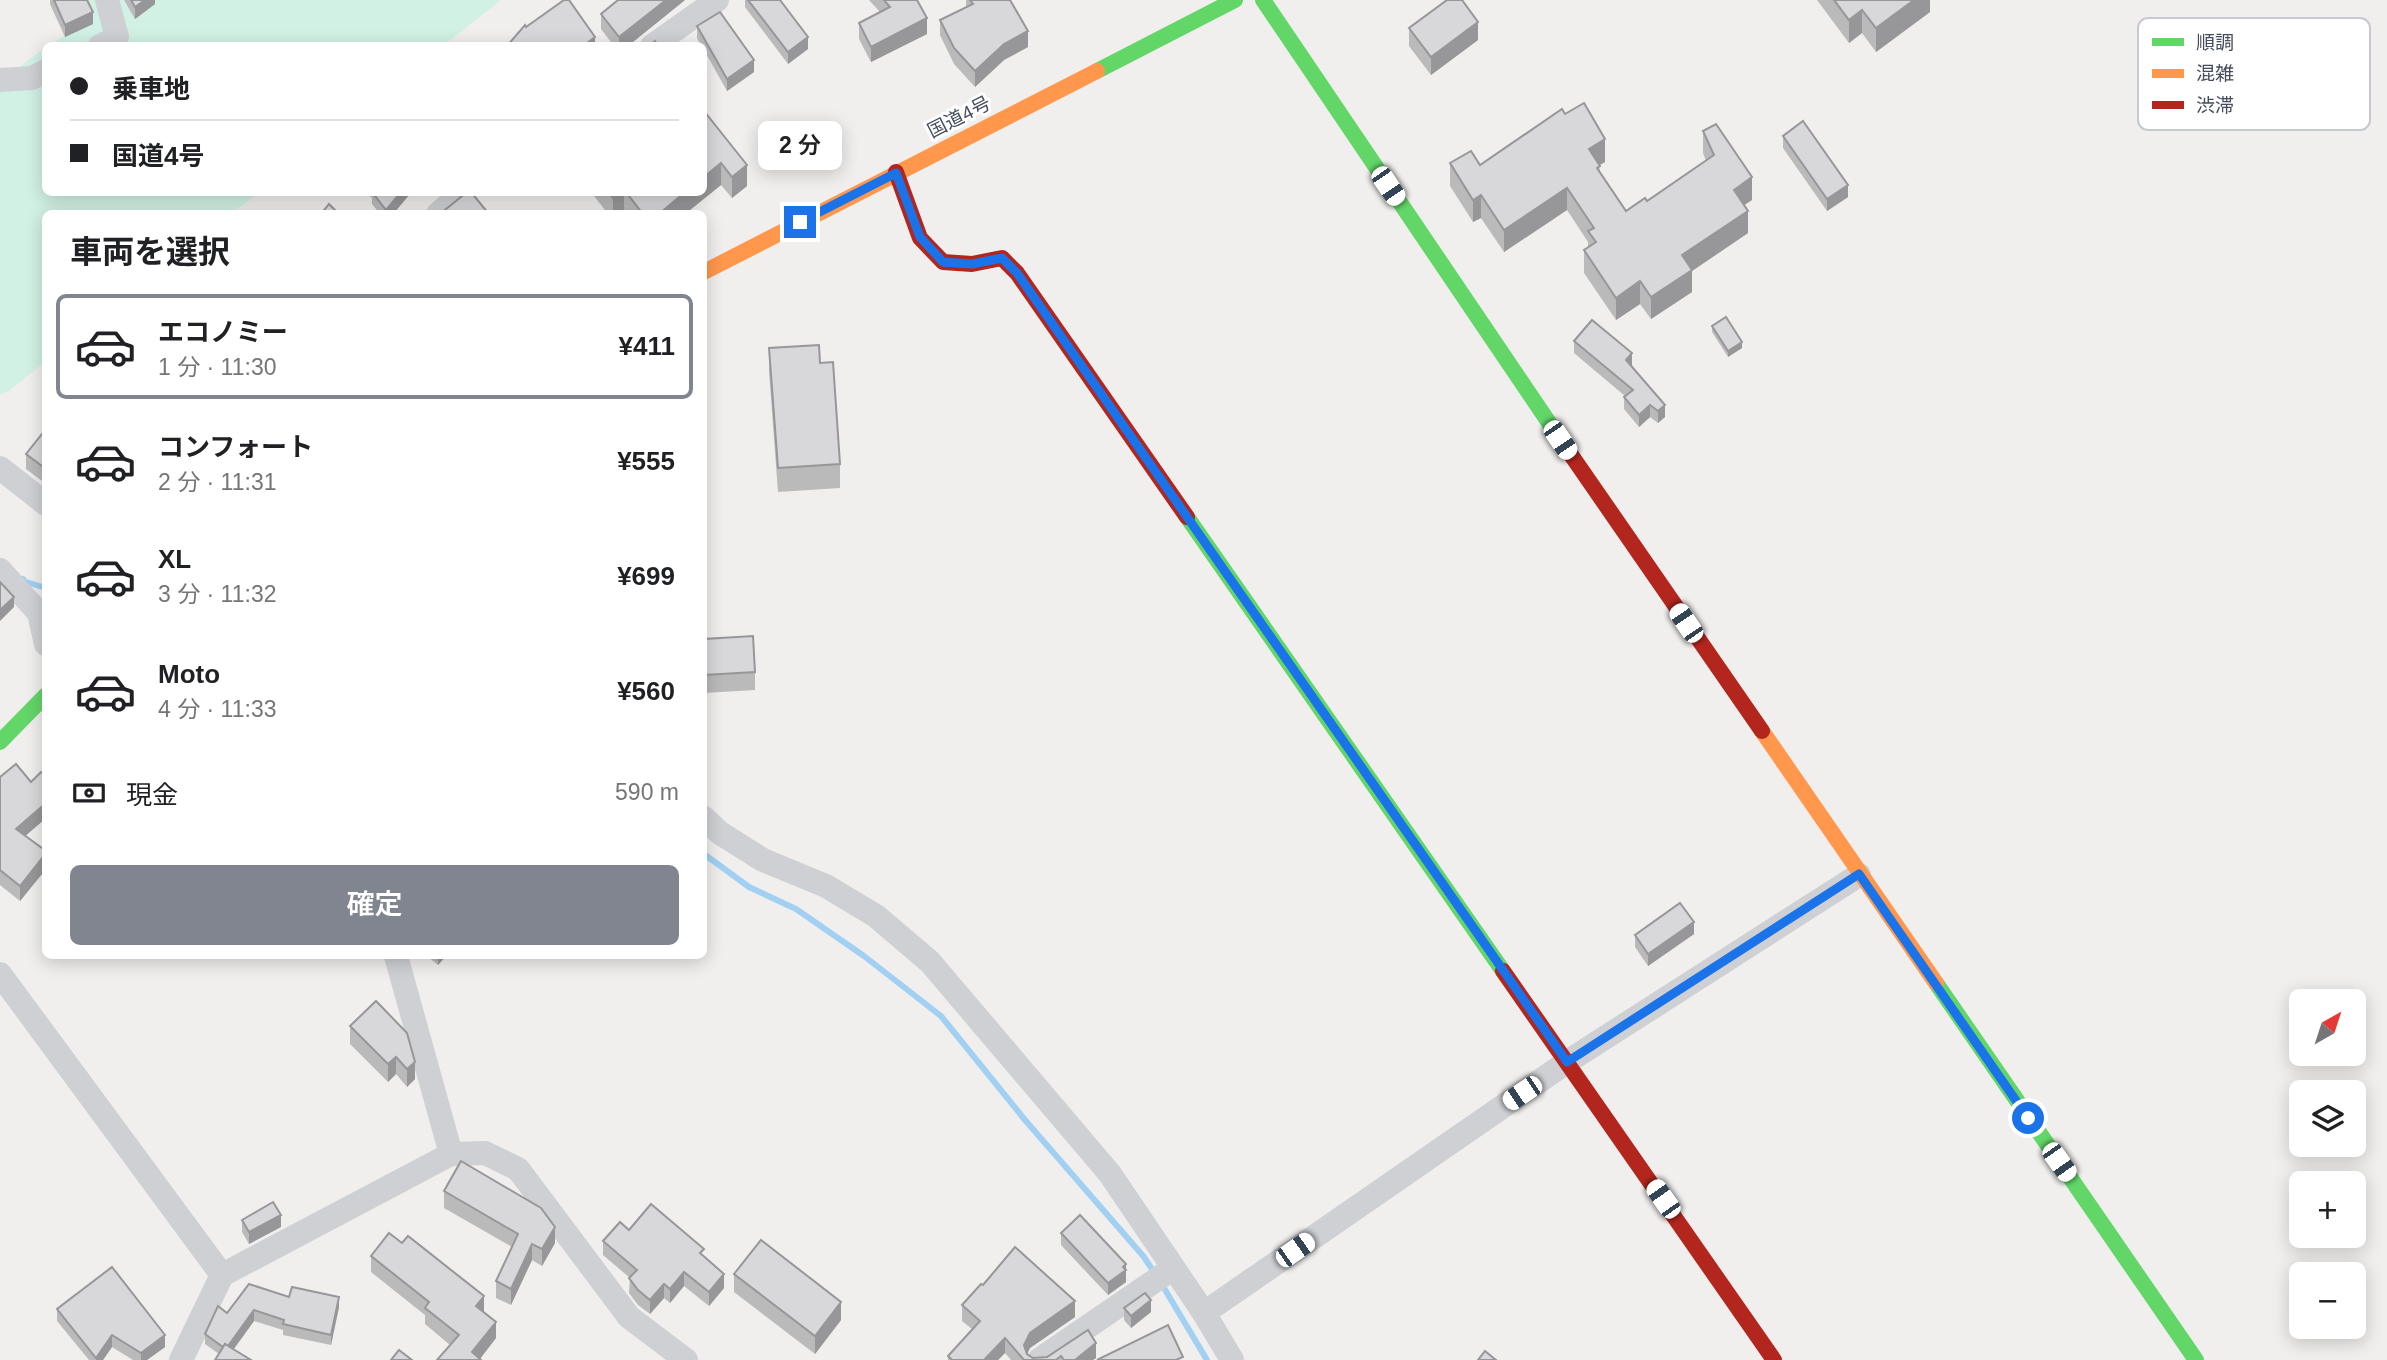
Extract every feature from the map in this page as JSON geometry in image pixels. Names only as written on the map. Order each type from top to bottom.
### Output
[{"type":"main road","name":"国道4号","points":[[707,270],[1235,0]]},
{"type":"main road","points":[[1263,0],[1490,337],[2196,1360]]},
{"type":"main road","points":[[896,173],[920,237],[943,262],[972,264],[1002,258],[1017,273],[1774,1360]]},
{"type":"main road","points":[[0,743],[42,699]]},
{"type":"street","points":[[107,0],[117,37],[108,42]]},
{"type":"street","points":[[658,42],[717,0]]},
{"type":"street","points":[[0,80],[32,78],[42,73]]},
{"type":"street","points":[[443,210],[458,196]]},
{"type":"street","points":[[0,468],[42,501]]},
{"type":"street","points":[[0,570],[42,608]]},
{"type":"street","points":[[707,821],[763,860],[826,886],[876,916],[930,962],[1110,1174],[1162,1276],[1204,1313],[1233,1360]]},
{"type":"street","points":[[1204,1313],[1567,1062],[1859,874]]},
{"type":"street","points":[[397,959],[451,1154]]},
{"type":"street","points":[[0,974],[222,1275]]},
{"type":"street","points":[[181,1360],[222,1275],[451,1154],[485,1153],[518,1169],[629,1317],[686,1360]]},
{"type":"street","points":[[1040,1360],[1162,1276]]},
{"type":"green space","points":[[70,0],[501,0],[448,42],[55,42],[82,22]]},
{"type":"green space","points":[[42,50],[42,196],[255,196],[236,210],[42,210],[42,364],[0,395],[0,81]]},
{"type":"building","points":[[54,0],[87,0],[93,12],[65,25]]},
{"type":"building","points":[[131,0],[145,0],[135,7]]},
{"type":"building","points":[[564,0],[569,0],[595,37],[588,42],[510,42],[525,25],[526,27]]},
{"type":"building","points":[[618,0],[666,0],[619,37],[601,14]]},
{"type":"building","points":[[748,0],[780,0],[808,37],[788,52]]},
{"type":"building","points":[[884,0],[917,0],[927,18],[871,47],[859,23],[890,7]]},
{"type":"building","points":[[970,0],[1010,0],[1028,31],[1004,44],[975,71],[954,48],[940,20],[973,4]]},
{"type":"building","points":[[1447,0],[1462,0],[1478,22],[1431,57],[1409,28]]},
{"type":"building","points":[[1834,0],[1914,0],[1876,28],[1862,10],[1849,20]]},
{"type":"building","points":[[720,12],[754,60],[727,79],[697,26]]},
{"type":"building","points":[[1584,103],[1605,139],[1589,149],[1600,166],[1597,168],[1626,211],[1645,198],[1647,201],[1714,155],[1703,131],[1716,124],[1752,177],[1734,190],[1748,211],[1682,255],[1692,270],[1651,297],[1640,281],[1616,298],[1584,250],[1596,242],[1588,231],[1594,228],[1567,188],[1504,230],[1481,195],[1473,200],[1450,163],[1471,151],[1480,165],[1562,109],[1565,114]]},
{"type":"building","points":[[707,115],[747,165],[732,177],[721,163],[707,175]]},
{"type":"building","points":[[1803,121],[1848,185],[1827,199],[1783,136]]},
{"type":"building","points":[[375,196],[398,196],[386,210]]},
{"type":"building","points":[[462,196],[474,196],[486,210],[445,210]]},
{"type":"building","points":[[629,196],[680,196],[664,210],[640,210]]},
{"type":"building","points":[[329,204],[335,210],[324,210]]},
{"type":"building","points":[[1726,317],[1742,342],[1728,351],[1712,326]]},
{"type":"building","points":[[1592,320],[1632,353],[1626,360],[1665,405],[1658,411],[1650,405],[1639,415],[1624,397],[1633,390],[1574,341]]},
{"type":"building","points":[[819,345],[820,363],[833,362],[840,464],[778,468],[769,348]]},
{"type":"building","points":[[42,434],[42,466],[26,454]]},
{"type":"building","points":[[0,582],[14,597],[0,610]]},
{"type":"building","points":[[753,636],[755,672],[707,675],[707,639]]},
{"type":"building","points":[[16,764],[31,782],[42,773],[42,806],[16,829],[42,848],[42,858],[20,886],[0,870],[0,777]]},
{"type":"building","points":[[1680,903],[1694,922],[1648,954],[1635,935]]},
{"type":"building","points":[[376,1001],[407,1033],[415,1062],[407,1069],[396,1057],[388,1064],[350,1026]]},
{"type":"building","points":[[461,1161],[541,1208],[555,1227],[542,1249],[532,1244],[511,1289],[496,1281],[518,1234],[444,1191]]},
{"type":"building","points":[[273,1202],[281,1215],[249,1232],[242,1220]]},
{"type":"building","points":[[651,1204],[704,1249],[700,1253],[724,1274],[709,1292],[684,1272],[670,1289],[664,1284],[650,1300],[629,1278],[637,1270],[603,1241],[620,1222],[629,1230]]},
{"type":"building","points":[[1080,1215],[1126,1264],[1123,1267],[1126,1270],[1108,1283],[1061,1233]]},
{"type":"building","points":[[389,1233],[402,1243],[408,1236],[484,1296],[476,1306],[496,1322],[472,1352],[481,1360],[437,1360],[459,1335],[425,1308],[429,1302],[371,1256]]},
{"type":"building","points":[[761,1240],[841,1302],[815,1336],[734,1274]]},
{"type":"building","points":[[1015,1247],[1075,1301],[1030,1333],[1024,1345],[1027,1354],[1033,1358],[1047,1357],[1088,1330],[1096,1343],[1075,1360],[1064,1360],[1061,1356],[1056,1360],[1024,1360],[1005,1338],[984,1360],[952,1360],[948,1356],[980,1321],[962,1305]]},
{"type":"building","points":[[112,1267],[165,1335],[141,1353],[112,1335],[96,1358],[57,1309]]},
{"type":"building","points":[[249,1284],[289,1297],[292,1287],[339,1297],[331,1335],[283,1324],[284,1320],[254,1310],[228,1346],[225,1344],[223,1347],[205,1334],[218,1306],[227,1313]]},
{"type":"building","points":[[1145,1293],[1151,1300],[1131,1316],[1124,1308]]},
{"type":"building","points":[[1168,1325],[1183,1357],[1176,1360],[1097,1360]]},
{"type":"building","points":[[225,1344],[251,1360],[215,1360]]},
{"type":"building","points":[[399,1350],[412,1360],[391,1360]]},
{"type":"building","points":[[1485,1351],[1496,1360],[1478,1360]]},
{"type":"waterway","points":[[23,579],[42,587]]},
{"type":"waterway","points":[[707,856],[749,887],[796,909],[864,956],[941,1016],[1025,1120],[1144,1257],[1155,1274]]},
{"type":"waterway","points":[[1161,1283],[1207,1360]]},
{"type":"traffic: fast","points":[[1097,71],[1235,0]]},
{"type":"traffic: fast","points":[[1263,0],[1558,436]]},
{"type":"traffic: fast","points":[[1187,517],[1503,971]]},
{"type":"traffic: fast","points":[[0,742],[42,699]]},
{"type":"traffic: fast","points":[[1936,983],[2196,1360]]},
{"type":"traffic: slow","points":[[707,270],[1097,71]]},
{"type":"traffic: slow","points":[[1762,731],[1936,983]]},
{"type":"traffic: jam","points":[[896,172],[920,238],[943,262],[972,264],[1002,258],[1017,273],[1187,517]]},
{"type":"traffic: jam","points":[[1558,436],[1762,731]]},
{"type":"traffic: jam","points":[[1503,971],[1774,1360]]},
{"type":"route","points":[[800,222],[896,173],[920,237],[943,262],[972,264],[1002,258],[1017,273],[1567,1062],[1859,874],[2028,1118]]}]
